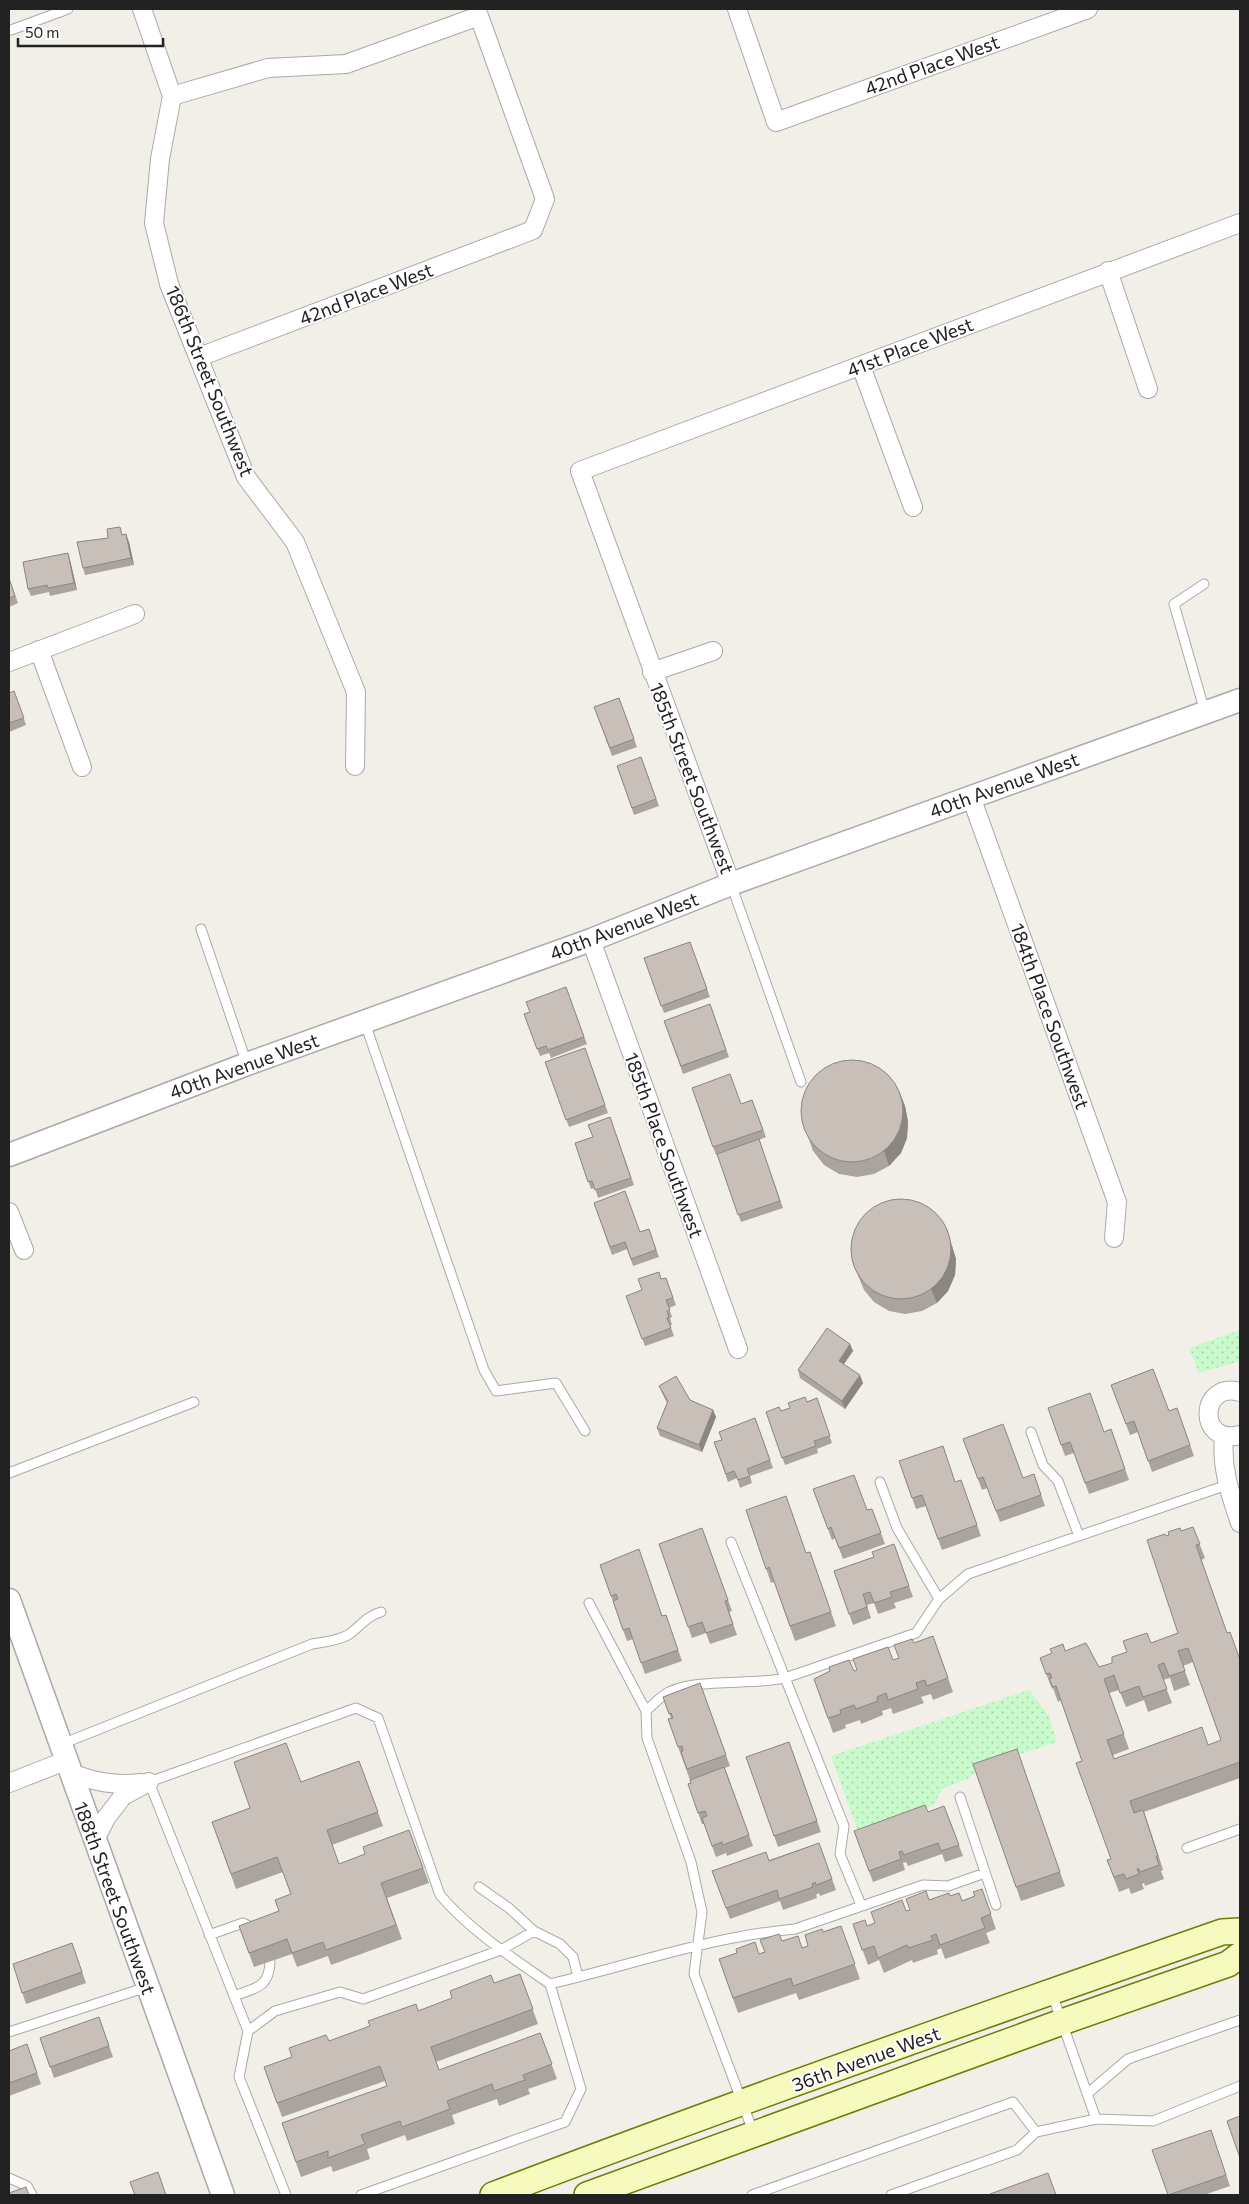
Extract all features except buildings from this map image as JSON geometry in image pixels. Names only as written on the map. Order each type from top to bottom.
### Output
[{"type":"main road","name":"36th Avenue West","points":[[493,2195],[620,2146],[743,2104],[1051,1992],[1222,1932],[1240,1931]]},
{"type":"main road","name":"36th Avenue West","points":[[587,2195],[1062,2022],[1228,1964],[1240,1955]]},
{"type":"street","name":"186th Street Southwest","points":[[142,9],[172,96],[160,159],[154,223],[169,284],[246,477],[295,542],[356,692],[355,766]]},
{"type":"street","name":"42nd Place West","points":[[737,9],[776,122],[1088,9]]},
{"type":"street","name":"42nd Place West","points":[[172,96],[268,68],[346,64],[479,16],[545,199],[533,230],[199,357]]},
{"type":"street","name":"41st Place West","points":[[580,471],[1240,223]]},
{"type":"street","points":[[1108,271],[1148,389]]},
{"type":"street","points":[[861,366],[913,507]]},
{"type":"street","name":"185th Street Southwest","points":[[580,471],[731,884]]},
{"type":"street","points":[[9,662],[135,614]]},
{"type":"street","points":[[39,650],[82,767]]},
{"type":"street","name":"185th Street Southwest","points":[[652,672],[713,651]]},
{"type":"street","name":"40th Avenue West","points":[[9,1155],[247,1064],[591,940],[731,884],[1240,700]]},
{"type":"street","name":"184th Place Southwest","points":[[971,797],[1116,1202],[1114,1238]]},
{"type":"street","name":"185th Place Southwest","points":[[591,940],[738,1349]]},
{"type":"street","points":[[9,1212],[24,1250]]},
{"type":"street","points":[[1240,1392],[1223,1391],[1217,1395],[1209,1407],[1209,1422],[1213,1428],[1232,1436],[1222,1458],[1227,1484],[1240,1523]]},
{"type":"street","name":"188th Street Southwest","points":[[9,1600],[223,2195]]},
{"type":"street","points":[[9,1783],[65,1759],[93,1781],[120,1785],[148,1782]]},
{"type":"street","points":[[95,1840],[106,1818],[123,1796],[148,1782]]},
{"type":"lane","points":[[11,30],[68,9]]},
{"type":"lane","points":[[1204,584],[1174,604],[1205,713]]},
{"type":"lane","points":[[731,884],[801,1082]]},
{"type":"lane","points":[[201,929],[247,1064]]},
{"type":"lane","points":[[365,1022],[484,1370],[496,1391],[556,1383],[585,1431]]},
{"type":"lane","points":[[9,1473],[194,1402]]},
{"type":"lane","points":[[1031,1432],[1043,1464],[1058,1481],[1079,1536]]},
{"type":"lane","points":[[880,1482],[897,1528],[939,1598]]},
{"type":"lane","points":[[646,1710],[665,1694],[694,1685],[770,1682],[916,1633],[939,1598],[968,1574],[1227,1484]]},
{"type":"lane","points":[[731,1542],[844,1826],[840,1854],[861,1905]]},
{"type":"lane","points":[[588,1603],[646,1710],[647,1738],[691,1862],[702,1912],[694,1974],[754,2134]]},
{"type":"lane","points":[[65,1759],[312,1644],[340,1639],[368,1617],[381,1612]]},
{"type":"lane","points":[[286,2195],[239,2077],[248,2031],[148,1782],[356,1708],[378,1718],[440,1895],[456,1913],[501,1950],[550,1984],[581,2089],[565,2122],[360,2195]]},
{"type":"lane","points":[[960,1797],[996,1905]]},
{"type":"lane","points":[[1187,1848],[1240,1829]]},
{"type":"lane","points":[[550,1984],[698,1947],[775,1931],[795,1929],[861,1905],[923,1886],[948,1886],[985,1873]]},
{"type":"lane","points":[[479,1887],[509,1908],[534,1931],[560,1944],[567,1950],[573,1957],[578,1977]]},
{"type":"lane","points":[[209,1935],[243,1923],[252,1925],[261,1934]]},
{"type":"lane","points":[[248,2031],[275,2011],[340,1992],[363,2000],[501,1950],[534,1931]]},
{"type":"lane","points":[[234,1996],[262,1986],[270,1975],[270,1962]]},
{"type":"lane","points":[[9,2032],[148,1987]]},
{"type":"lane","points":[[1051,1992],[1096,2119]]},
{"type":"lane","points":[[1087,2094],[1128,2059],[1240,2020]]},
{"type":"lane","points":[[891,2195],[1017,2150],[1036,2132],[1096,2119],[1153,2121],[1240,2086]]},
{"type":"lane","points":[[752,2195],[1013,2102],[1036,2132]]},
{"type":"lane","points":[[9,2178],[27,2186],[32,2195]]},
{"type":"green space","points":[[1240,1330],[1240,1361],[1199,1373],[1189,1348]]},
{"type":"green space","points":[[1029,1690],[1049,1716],[1057,1742],[982,1767],[967,1779],[942,1789],[934,1805],[858,1831],[831,1756]]}]
